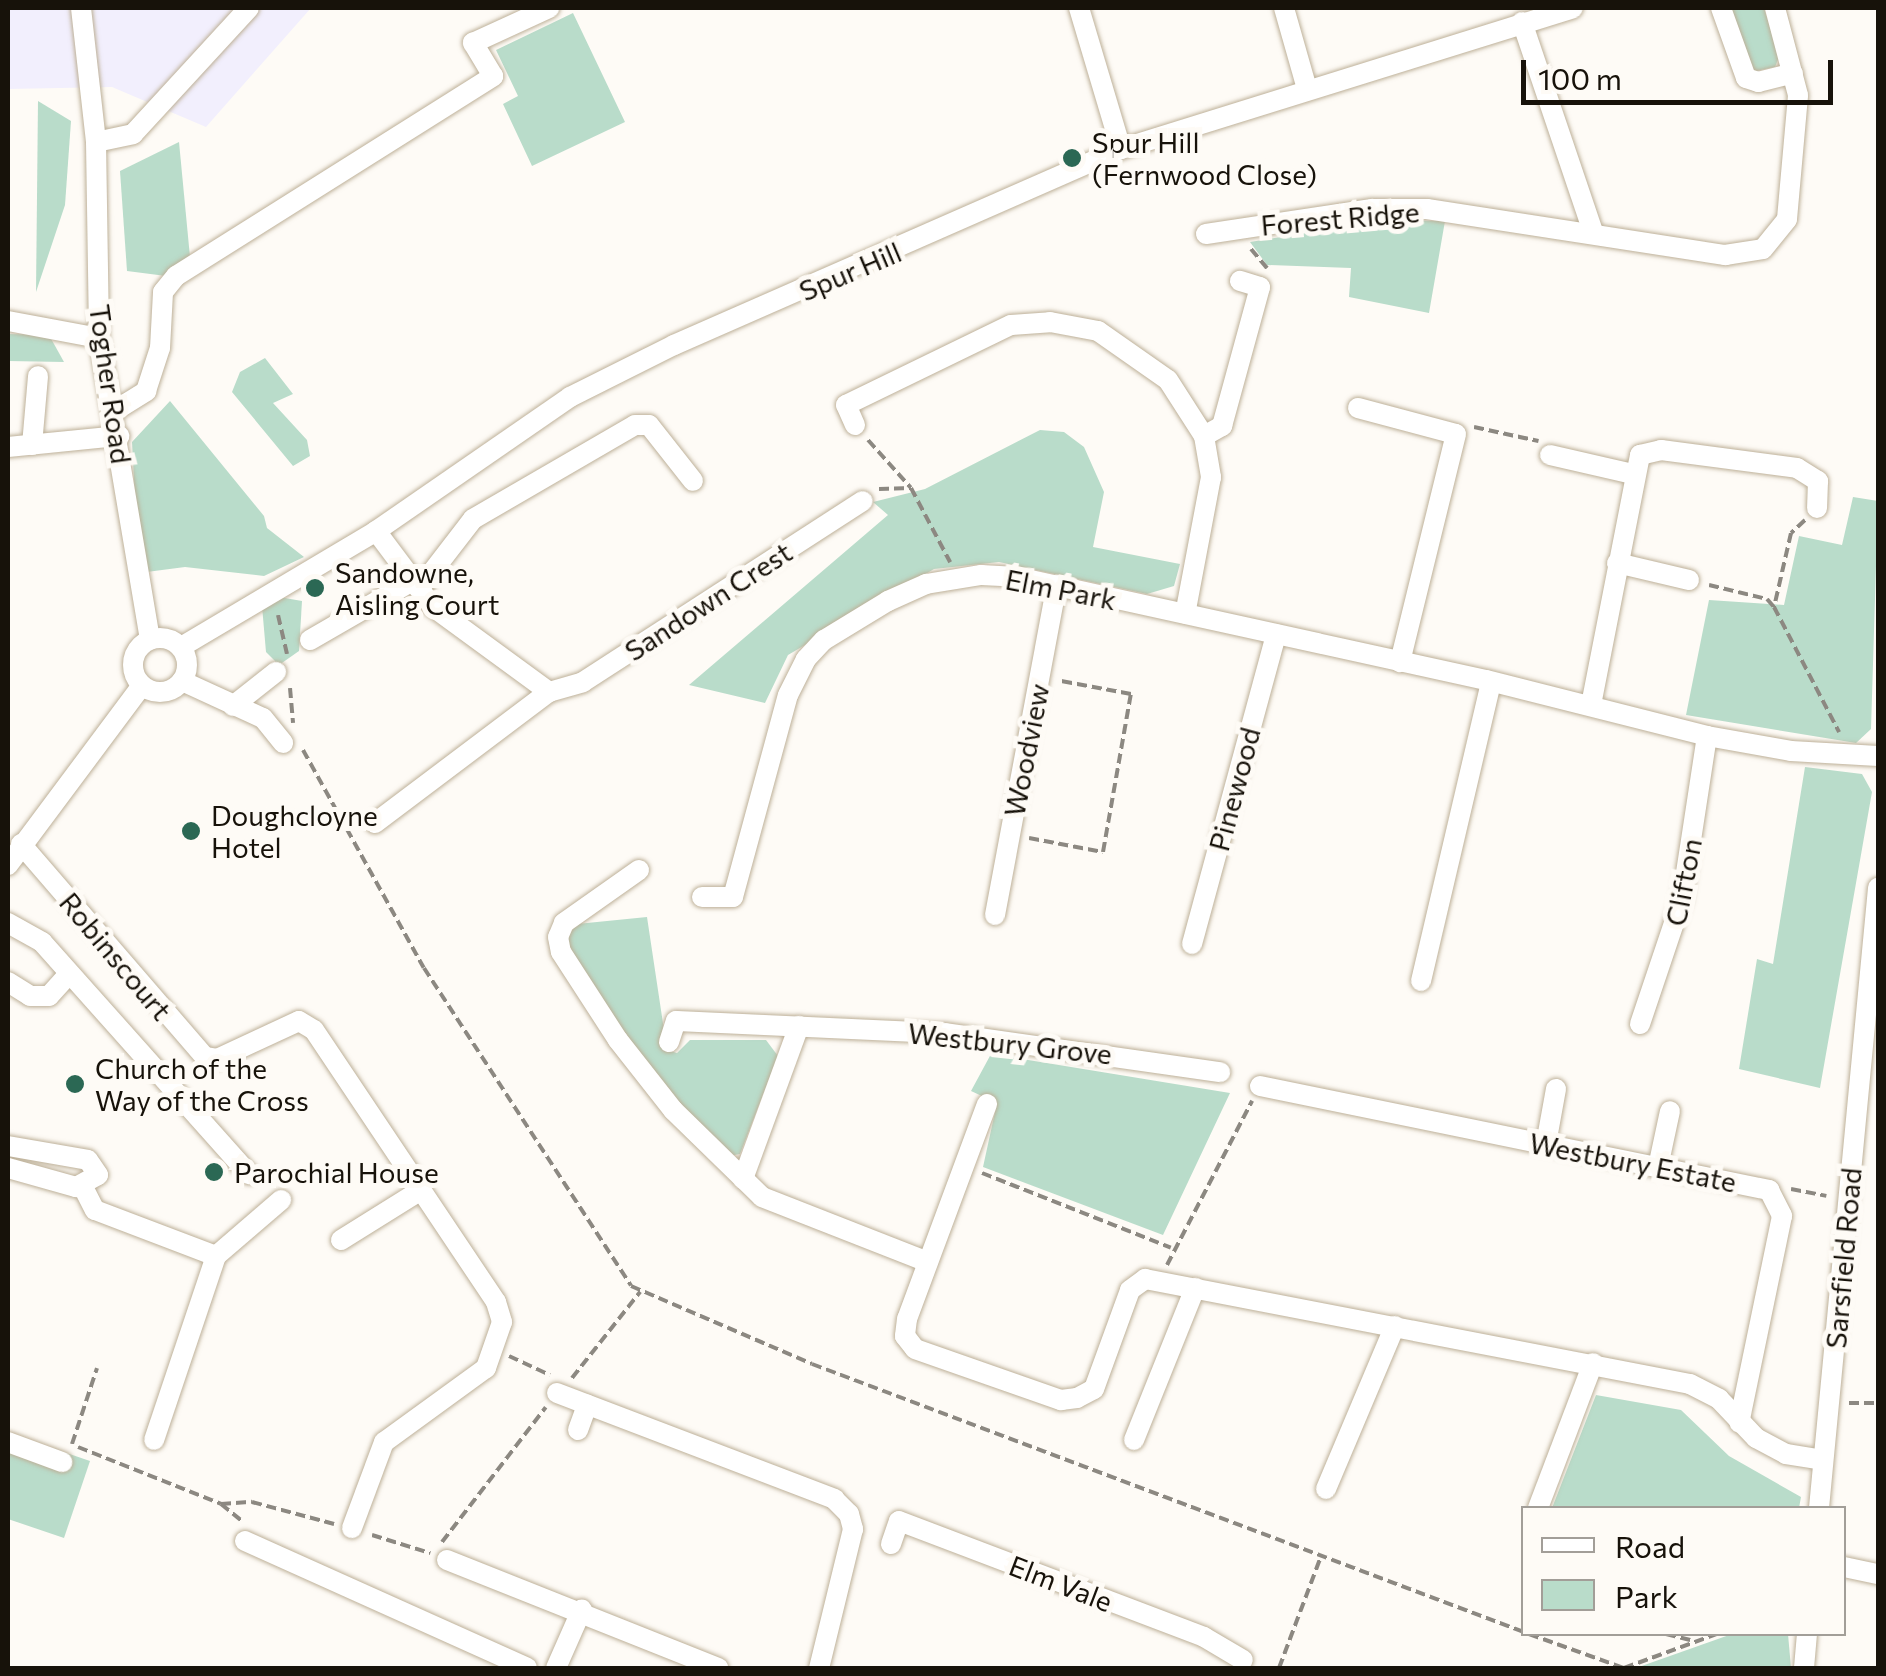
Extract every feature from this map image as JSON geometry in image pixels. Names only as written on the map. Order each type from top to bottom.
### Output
[{"type":"street","name":"Togher Road","points":[[8,865],[142,684],[134,660],[150,640],[116,410],[99,338],[96,142],[81,8]]},
{"type":"street","points":[[96,142],[132,134],[249,8]]},
{"type":"street","points":[[116,410],[146,391],[160,348],[163,292],[176,276],[492,76],[473,44],[549,8]]},
{"type":"street","points":[[1079,8],[1121,149]]},
{"type":"street","points":[[1284,8],[1307,89]]},
{"type":"street","name":"Spur Hill","points":[[181,647],[266,592],[376,530],[570,397],[1121,149],[1573,8]]},
{"type":"street","points":[[1721,8],[1746,78],[1793,73]]},
{"type":"street","name":"Forest Ridge","points":[[1206,234],[1427,208],[1726,255],[1748,254],[1774,242],[1790,204],[1798,95],[1775,8]]},
{"type":"street","points":[[1522,22],[1593,232]]},
{"type":"street","points":[[1204,436],[1222,426],[1250,284]]},
{"type":"street","points":[[8,321],[99,338]]},
{"type":"street","points":[[855,425],[846,404],[1010,325],[1050,322],[1098,332],[1134,353],[1168,380],[1204,436],[1211,478],[1185,614]]},
{"type":"street","points":[[32,444],[38,376]]},
{"type":"street","points":[[1358,408],[1456,434],[1400,662]]},
{"type":"street","points":[[310,640],[416,585],[473,519],[636,425],[649,425],[693,481]]},
{"type":"street","points":[[8,447],[119,436]]},
{"type":"street","points":[[1590,704],[1633,474],[1640,455],[1662,450],[1797,468],[1818,480],[1816,508]]},
{"type":"street","points":[[1550,455],[1633,474]]},
{"type":"street","name":"Sandown Crest","points":[[375,823],[550,692],[583,682],[863,501]]},
{"type":"street","points":[[376,530],[433,608],[550,692]]},
{"type":"street","points":[[1616,563],[1689,580]]},
{"type":"street","name":"Elm Park","points":[[702,897],[732,897],[788,696],[806,660],[824,640],[888,601],[958,578],[1017,577],[1590,704],[1707,736],[1878,756]]},
{"type":"street","name":"Woodview","points":[[995,915],[1056,586]]},
{"type":"street","name":"Pinewood","points":[[1192,944],[1276,634]]},
{"type":"street","points":[[142,684],[167,691],[182,681],[187,664],[181,647],[166,638],[150,640]]},
{"type":"street","points":[[233,706],[284,672]]},
{"type":"street","points":[[182,681],[263,718],[284,744]]},
{"type":"street","points":[[1421,980],[1491,682]]},
{"type":"street","name":"Clifton","points":[[1640,1024],[1682,900],[1707,736]]},
{"type":"street","name":"Robinscourt","points":[[21,844],[205,1056],[217,1059],[299,1022],[314,1030],[496,1302],[502,1322],[496,1350]]},
{"type":"street","points":[[639,870],[564,923],[561,952],[672,1110],[762,1197],[928,1262]]},
{"type":"street","name":"Sarsfield Road","points":[[1819,1506],[1873,999],[1878,888]]},
{"type":"street","points":[[8,923],[42,942],[67,976],[249,1174]]},
{"type":"street","points":[[8,982],[30,996],[50,996],[67,976]]},
{"type":"street","name":"Westbury Grove","points":[[670,1042],[676,1021],[800,1026],[982,1037],[1220,1072]]},
{"type":"street","points":[[744,1180],[800,1026]]},
{"type":"street","name":"Westbury Estate","points":[[1260,1086],[1770,1190],[1779,1201],[1782,1216],[1739,1423]]},
{"type":"street","points":[[1546,1144],[1556,1089]]},
{"type":"street","points":[[987,1104],[907,1319],[906,1336],[916,1349],[1061,1400],[1094,1390],[1130,1290],[1145,1279],[1690,1384],[1719,1399],[1739,1423],[1786,1454],[1824,1460]]},
{"type":"street","points":[[1658,1167],[1670,1111]]},
{"type":"street","points":[[8,1146],[88,1160],[98,1175],[82,1185],[8,1168]]},
{"type":"street","points":[[82,1185],[95,1210],[216,1256]]},
{"type":"street","points":[[342,1240],[421,1190]]},
{"type":"street","points":[[154,1440],[216,1256],[281,1200]]},
{"type":"street","points":[[1134,1440],[1196,1288]]},
{"type":"street","points":[[1326,1489],[1395,1326]]},
{"type":"street","points":[[352,1528],[384,1442],[486,1368],[496,1350]]},
{"type":"street","points":[[1539,1506],[1594,1364]]},
{"type":"street","points":[[557,1393],[834,1499],[850,1514],[853,1529],[818,1668]]},
{"type":"street","points":[[578,1430],[587,1405]]},
{"type":"street","points":[[8,1442],[67,1450]]},
{"type":"street","name":"Elm Vale","points":[[891,1544],[899,1521],[1204,1637],[1241,1664],[1265,1668]]},
{"type":"street","points":[[245,1541],[527,1668]]},
{"type":"street","points":[[447,1560],[582,1609],[718,1668]]},
{"type":"street","points":[[1846,1567],[1878,1574]]},
{"type":"street","points":[[556,1668],[582,1609]]},
{"type":"street","points":[[1804,1668],[1807,1636]]},
{"type":"path","points":[[1242,228],[1241,238],[1273,274],[1250,284]]},
{"type":"path","points":[[855,425],[911,488],[958,578]]},
{"type":"path","points":[[1456,434],[1476,426],[1551,444],[1550,455]]},
{"type":"path","points":[[863,501],[866,490],[911,488]]},
{"type":"path","points":[[1774,607],[1791,533],[1816,508]]},
{"type":"path","points":[[1689,580],[1767,599],[1850,754]]},
{"type":"path","points":[[266,592],[294,736],[424,968],[570,1200],[640,1292],[1521,1631]]},
{"type":"path","points":[[1010,834],[1103,852],[1131,694],[1039,678]]},
{"type":"path","points":[[1162,1282],[1172,1248],[1260,1086]]},
{"type":"path","points":[[964,1166],[1172,1248]]},
{"type":"path","points":[[496,1350],[568,1382],[640,1292]]},
{"type":"path","points":[[97,1368],[67,1450],[221,1504],[252,1502],[433,1554],[557,1393]]},
{"type":"path","points":[[1830,1402],[1878,1403]]},
{"type":"path","points":[[1279,1668],[1322,1556]]},
{"type":"path","points":[[1534,1636],[1624,1668],[1710,1636]]},
{"type":"path","points":[[1674,1636],[1694,1641]]},
{"type":"shaded area","points":[[8,8],[311,8],[206,127],[112,87],[8,89]]},
{"type":"green space","points":[[1730,8],[1764,8],[1779,57],[1775,67],[1751,72]]},
{"type":"green space","points":[[573,13],[625,122],[532,166],[503,104],[518,96],[496,50]]},
{"type":"green space","points":[[38,101],[71,121],[65,205],[36,292]]},
{"type":"green space","points":[[179,142],[190,257],[166,276],[127,271],[120,171]]},
{"type":"green space","points":[[1385,220],[1445,221],[1429,313],[1349,297],[1351,268],[1267,265],[1250,242]]},
{"type":"green space","points":[[8,334],[49,335],[64,362],[8,361]]},
{"type":"green space","points":[[265,358],[293,394],[273,403],[307,440],[310,456],[293,466],[232,392],[240,372]]},
{"type":"green space","points":[[170,401],[264,516],[267,528],[304,557],[264,576],[185,567],[139,573],[132,442]]},
{"type":"green space","points":[[1040,430],[1064,432],[1084,447],[1104,492],[1093,547],[1180,564],[1174,586],[1147,594],[999,562],[934,569],[788,655],[765,703],[689,685],[888,515],[873,502],[925,489]]},
{"type":"green space","points":[[1853,497],[1878,501],[1871,729],[1856,743],[1686,715],[1709,600],[1784,605],[1799,536],[1842,545]]},
{"type":"green space","points":[[279,597],[302,601],[299,651],[279,665],[266,652],[262,606]]},
{"type":"green space","points":[[1805,767],[1862,774],[1872,792],[1820,1088],[1739,1069],[1757,959],[1773,964]]},
{"type":"green space","points":[[647,917],[667,1050],[677,1053],[690,1040],[766,1040],[778,1056],[740,1154],[729,1156],[674,1106],[566,949],[565,938],[577,924]]},
{"type":"green space","points":[[991,1054],[1230,1093],[1163,1235],[983,1167],[997,1103],[971,1091]]},
{"type":"green space","points":[[1596,1395],[1681,1410],[1729,1456],[1801,1497],[1799,1506],[1553,1506]]},
{"type":"green space","points":[[8,1433],[90,1461],[64,1538],[8,1519]]},
{"type":"green space","points":[[1726,1636],[1788,1636],[1791,1668],[1636,1668]]},
{"type":"place","name":"Spur Hill (Fernwood Close)","points":[[1072,158]]},
{"type":"place","name":"Sandowne, Aisling Court","points":[[315,588]]},
{"type":"place","name":"Doughcloyne Hotel","points":[[191,831]]},
{"type":"place","name":"Church of the Way of the Cross","points":[[75,1084]]},
{"type":"place","name":"Parochial House","points":[[214,1172]]}]
